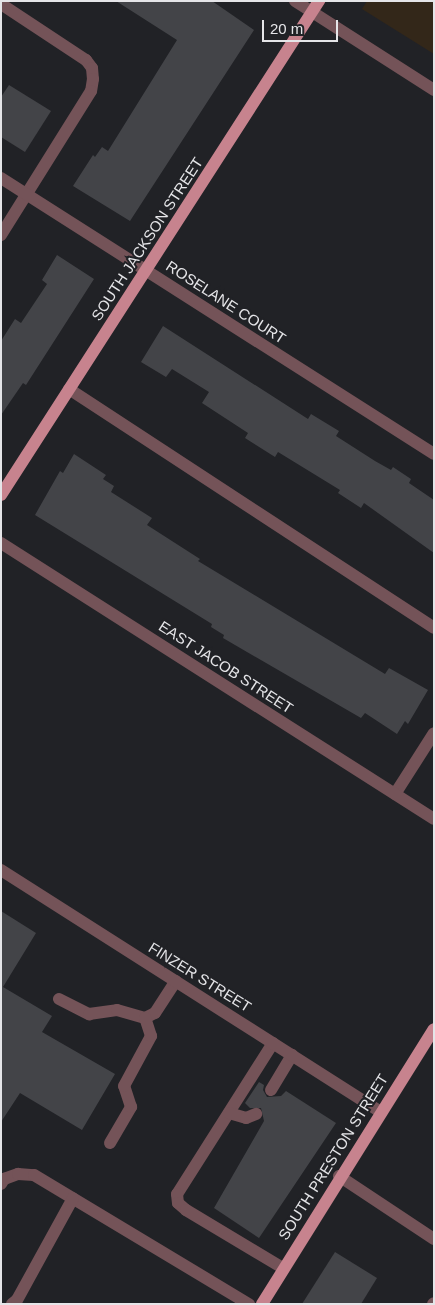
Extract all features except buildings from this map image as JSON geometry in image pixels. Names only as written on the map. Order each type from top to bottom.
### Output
[{"type":"main road","name":"SOUTH JACKSON STREET","points":[[1,495],[315,7]]},
{"type":"main road","name":"SOUTH PRESTON STREET","points":[[262,1304],[339,1176],[434,1029]]},
{"type":"street","points":[[295,1],[315,7],[434,90]]},
{"type":"street","points":[[1,4],[86,60],[92,68],[91,91],[1,235]]},
{"type":"street","name":"ROSELANE COURT","points":[[1,178],[434,454]]},
{"type":"street","points":[[69,390],[434,628]]},
{"type":"street","name":"EAST JACOB STREET","points":[[1,543],[434,819]]},
{"type":"street","points":[[395,794],[434,733]]},
{"type":"street","name":"FINZER STREET","points":[[1,870],[381,1112]]},
{"type":"street","points":[[59,999],[89,1014],[117,1010],[145,1018],[155,1013],[176,981]]},
{"type":"street","points":[[110,1142],[131,1107],[124,1086],[151,1036],[145,1018]]},
{"type":"street","points":[[273,1043],[178,1194],[178,1203],[283,1268]]},
{"type":"street","points":[[271,1090],[292,1055]]},
{"type":"street","points":[[229,1113],[246,1118],[256,1114]]},
{"type":"street","points":[[1,1184],[4,1179],[18,1174],[34,1175],[249,1304]]},
{"type":"street","points":[[339,1176],[434,1239]]},
{"type":"street","points":[[12,1304],[17,1300],[73,1198]]},
{"type":"shaded area","points":[[367,1],[434,1],[434,54],[362,9]]}]
